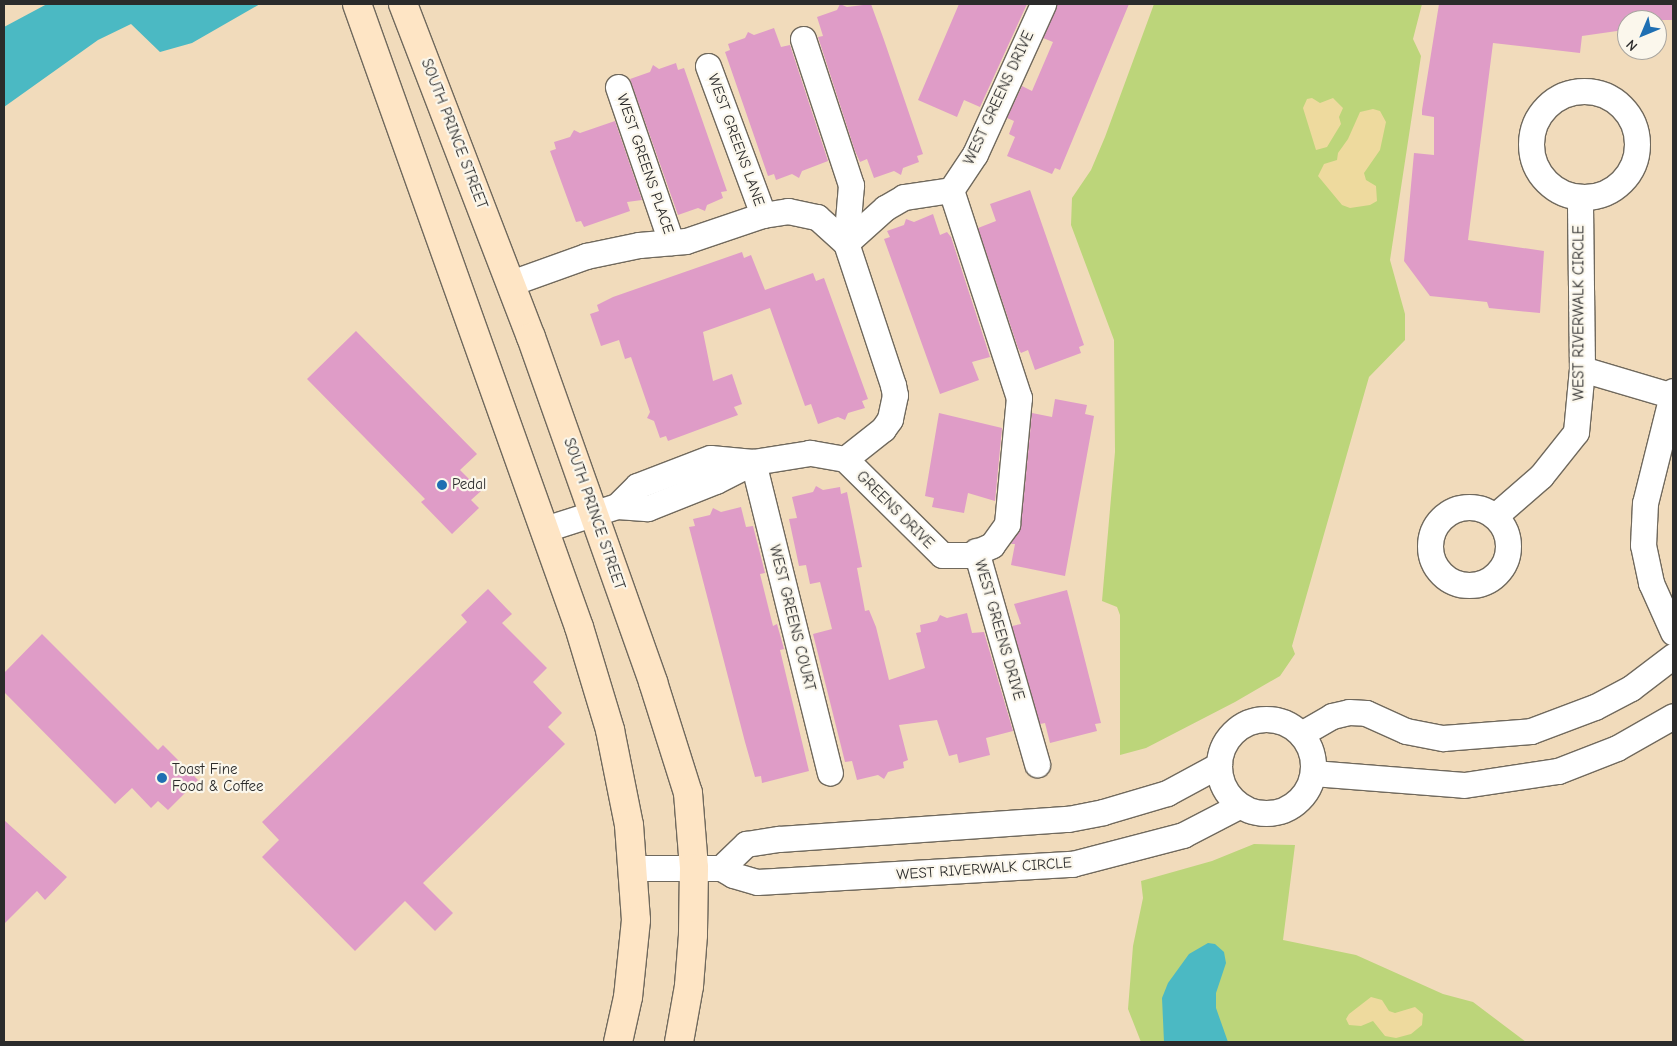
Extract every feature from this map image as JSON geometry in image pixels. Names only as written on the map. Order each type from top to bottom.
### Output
[{"type":"street","points":[[357,4],[544,529],[610,730],[629,825],[636,920],[633,961],[618,1042]]},
{"type":"street","name":"WEST GREENS DRIVE","points":[[1037,764],[976,551],[992,545],[1007,524],[1019,398],[951,190],[975,154],[1043,4]]},
{"type":"street","name":"SOUTH PRINCE STREET","points":[[406,11],[511,283],[605,509],[688,793],[694,868],[689,986],[679,1042]]},
{"type":"street","points":[[544,529],[605,509],[648,508],[716,482],[753,462],[810,453],[845,459],[883,429],[890,419],[895,395],[846,243],[852,185],[803,39]]},
{"type":"street","name":"WEST GREENS LANE","points":[[708,66],[763,215]]},
{"type":"street","name":"WEST GREENS PLACE","points":[[618,87],[670,242]]},
{"type":"street","points":[[1588,90],[1609,95],[1625,108],[1636,127],[1638,148],[1633,168],[1620,185],[1601,195],[1580,197],[1560,192],[1544,179],[1533,160],[1531,139],[1536,119],[1549,102],[1568,92],[1588,90]]},
{"type":"street","points":[[846,243],[885,208],[904,197],[951,190]]},
{"type":"street","name":"WEST RIVERWALK CIRCLE","points":[[1495,516],[1541,476],[1576,432],[1582,369],[1580,197]]},
{"type":"street","points":[[511,283],[586,256],[686,241],[763,215],[803,212],[817,217],[846,243]]},
{"type":"street","points":[[1582,369],[1672,393],[1645,503],[1643,545],[1651,583],[1673,632]]},
{"type":"street","name":"GREENS DRIVE","points":[[845,459],[942,556],[954,558],[976,551]]},
{"type":"street","name":"WEST GREENS COURT","points":[[753,462],[830,773]]},
{"type":"street","points":[[1301,734],[1332,716],[1349,712],[1366,713],[1406,731],[1443,738],[1531,731],[1595,707],[1631,688],[1673,656]]},
{"type":"street","points":[[1313,773],[1464,785],[1558,771],[1617,748],[1673,716]]},
{"type":"street","points":[[1262,718],[1277,719],[1301,734],[1311,750],[1313,773],[1304,795],[1285,809],[1262,813],[1239,806],[1224,788],[1219,765],[1224,743],[1233,730],[1246,722],[1262,718]]},
{"type":"street","points":[[721,868],[746,844],[779,839],[1068,819],[1103,812],[1167,793],[1219,765]]},
{"type":"street","name":"WEST RIVERWALK CIRCLE","points":[[632,868],[721,868],[733,875],[756,882],[1072,864],[1183,835],[1239,806]]},
{"type":"green space","points":[[1154,4],[1422,4],[1413,39],[1421,56],[1390,260],[1405,314],[1405,340],[1369,377],[1292,646],[1295,654],[1280,676],[1235,702],[1146,748],[1120,755],[1120,615],[1117,607],[1102,601],[1115,452],[1114,340],[1071,225],[1072,198],[1091,170],[1105,137]]},
{"type":"green space","points":[[1254,844],[1295,845],[1283,940],[1356,955],[1443,994],[1473,1002],[1526,1042],[1141,1042],[1128,1009],[1133,946],[1143,898],[1141,881],[1212,861]]},
{"type":"sand","points":[[1312,98],[1320,103],[1333,98],[1343,108],[1339,117],[1341,124],[1327,147],[1316,150],[1303,108],[1307,99]]},
{"type":"sand","points":[[1373,109],[1380,111],[1386,122],[1380,150],[1364,173],[1366,180],[1376,186],[1377,201],[1370,205],[1350,208],[1342,205],[1318,176],[1324,164],[1337,160],[1338,153],[1348,139],[1360,112]]},
{"type":"sand","points":[[1371,997],[1382,1000],[1389,1011],[1395,1013],[1415,1007],[1423,1014],[1422,1025],[1411,1034],[1396,1038],[1385,1036],[1373,1021],[1361,1026],[1349,1025],[1346,1019],[1349,1014]]},
{"type":"water","points":[[47,4],[260,4],[192,43],[160,52],[131,24],[98,40],[4,107],[4,27]]},
{"type":"water","points":[[1208,943],[1215,944],[1224,952],[1226,963],[1216,993],[1216,1008],[1228,1042],[1164,1042],[1162,998],[1168,983],[1189,954]]},
{"type":"building","points":[[840,4],[847,7],[871,4],[884,40],[923,154],[917,156],[919,162],[903,168],[901,175],[894,171],[874,178],[867,159],[860,162],[855,151],[818,37],[823,36],[817,17],[837,10]]},
{"type":"building","points":[[959,4],[1027,4],[980,107],[964,100],[957,117],[918,100]]},
{"type":"building","points":[[1057,4],[1129,4],[1060,170],[1055,168],[1052,174],[1007,156],[1015,137],[1009,134],[1014,121],[1007,118],[1022,86],[1032,91],[1053,42],[1043,38]]},
{"type":"building","points":[[1439,4],[1673,4],[1673,20],[1667,20],[1667,10],[1617,10],[1617,31],[1582,36],[1580,53],[1493,43],[1468,240],[1544,251],[1540,313],[1489,308],[1487,302],[1430,296],[1404,261],[1414,153],[1434,155],[1434,117],[1422,115]]},
{"type":"building","points":[[774,28],[781,47],[790,45],[828,161],[802,171],[799,178],[792,174],[776,180],[774,174],[768,176],[725,52],[730,50],[728,44],[745,38],[748,32],[754,35]]},
{"type":"building","points":[[676,63],[678,70],[684,68],[727,191],[721,192],[723,198],[707,205],[705,211],[698,208],[678,215],[630,79],[650,72],[653,65],[659,69]]},
{"type":"building","points":[[615,121],[642,200],[627,202],[630,211],[584,227],[581,221],[576,222],[550,151],[556,149],[554,142],[570,137],[574,130],[580,133]]},
{"type":"building","points":[[1030,190],[1084,345],[1079,347],[1081,353],[1035,370],[1028,350],[1021,353],[1018,348],[978,228],[996,221],[990,204]]},
{"type":"building","points":[[933,214],[940,235],[947,232],[951,237],[990,357],[972,362],[979,380],[940,394],[884,239],[890,237],[887,231],[904,225],[906,219],[914,222]]},
{"type":"building","points":[[742,252],[744,258],[751,255],[765,290],[813,273],[816,281],[824,278],[868,399],[862,401],[865,408],[848,413],[845,420],[838,417],[818,424],[811,404],[805,406],[770,308],[703,332],[713,381],[732,374],[742,404],[734,407],[738,415],[668,441],[666,436],[660,438],[654,421],[647,418],[650,412],[631,357],[625,359],[619,340],[601,346],[590,314],[599,311],[597,305],[613,297]]},
{"type":"building","points":[[356,331],[477,454],[460,470],[481,491],[471,500],[479,508],[452,534],[421,502],[425,499],[307,379]]},
{"type":"building","points":[[1055,399],[1087,405],[1085,414],[1094,416],[1065,576],[1011,565],[1015,544],[1011,544],[1021,525],[1032,413],[1052,417]]},
{"type":"building","points":[[939,413],[1002,428],[995,501],[968,493],[964,513],[932,507],[934,498],[925,496]]},
{"type":"building","points":[[816,486],[823,490],[840,487],[841,494],[847,492],[862,567],[857,568],[865,611],[869,610],[876,627],[889,680],[925,668],[916,633],[921,632],[920,625],[937,621],[940,615],[947,618],[967,613],[972,633],[984,632],[1013,731],[986,738],[990,755],[959,763],[957,754],[949,756],[937,720],[899,725],[908,760],[903,762],[904,768],[888,772],[884,779],[878,775],[857,780],[852,761],[845,762],[813,634],[832,629],[820,582],[810,584],[806,565],[799,566],[789,519],[797,518],[792,497],[813,492]]},
{"type":"building","points":[[741,507],[746,527],[753,526],[765,573],[760,574],[773,626],[777,624],[784,649],[780,650],[809,771],[762,783],[761,776],[755,777],[745,742],[689,527],[695,526],[693,519],[710,515],[713,508],[721,512]]},
{"type":"building","points":[[488,589],[512,614],[502,623],[547,668],[533,682],[562,713],[548,727],[565,744],[423,883],[453,913],[435,931],[405,901],[355,951],[262,857],[279,840],[262,822],[467,622],[461,615]]},
{"type":"building","points":[[1067,590],[1101,723],[1095,724],[1097,731],[1050,743],[1045,723],[1040,724],[1012,626],[1021,624],[1014,604]]},
{"type":"building","points":[[42,634],[158,750],[163,745],[198,780],[168,810],[158,801],[151,808],[132,788],[115,804],[4,692],[4,673]]},
{"type":"building","points":[[4,820],[67,877],[45,900],[37,891],[4,924]]},
{"type":"place","name":"Pedal","points":[[442,485]]},
{"type":"place","name":"Toast Fine Food & Coffee","points":[[162,778]]}]
